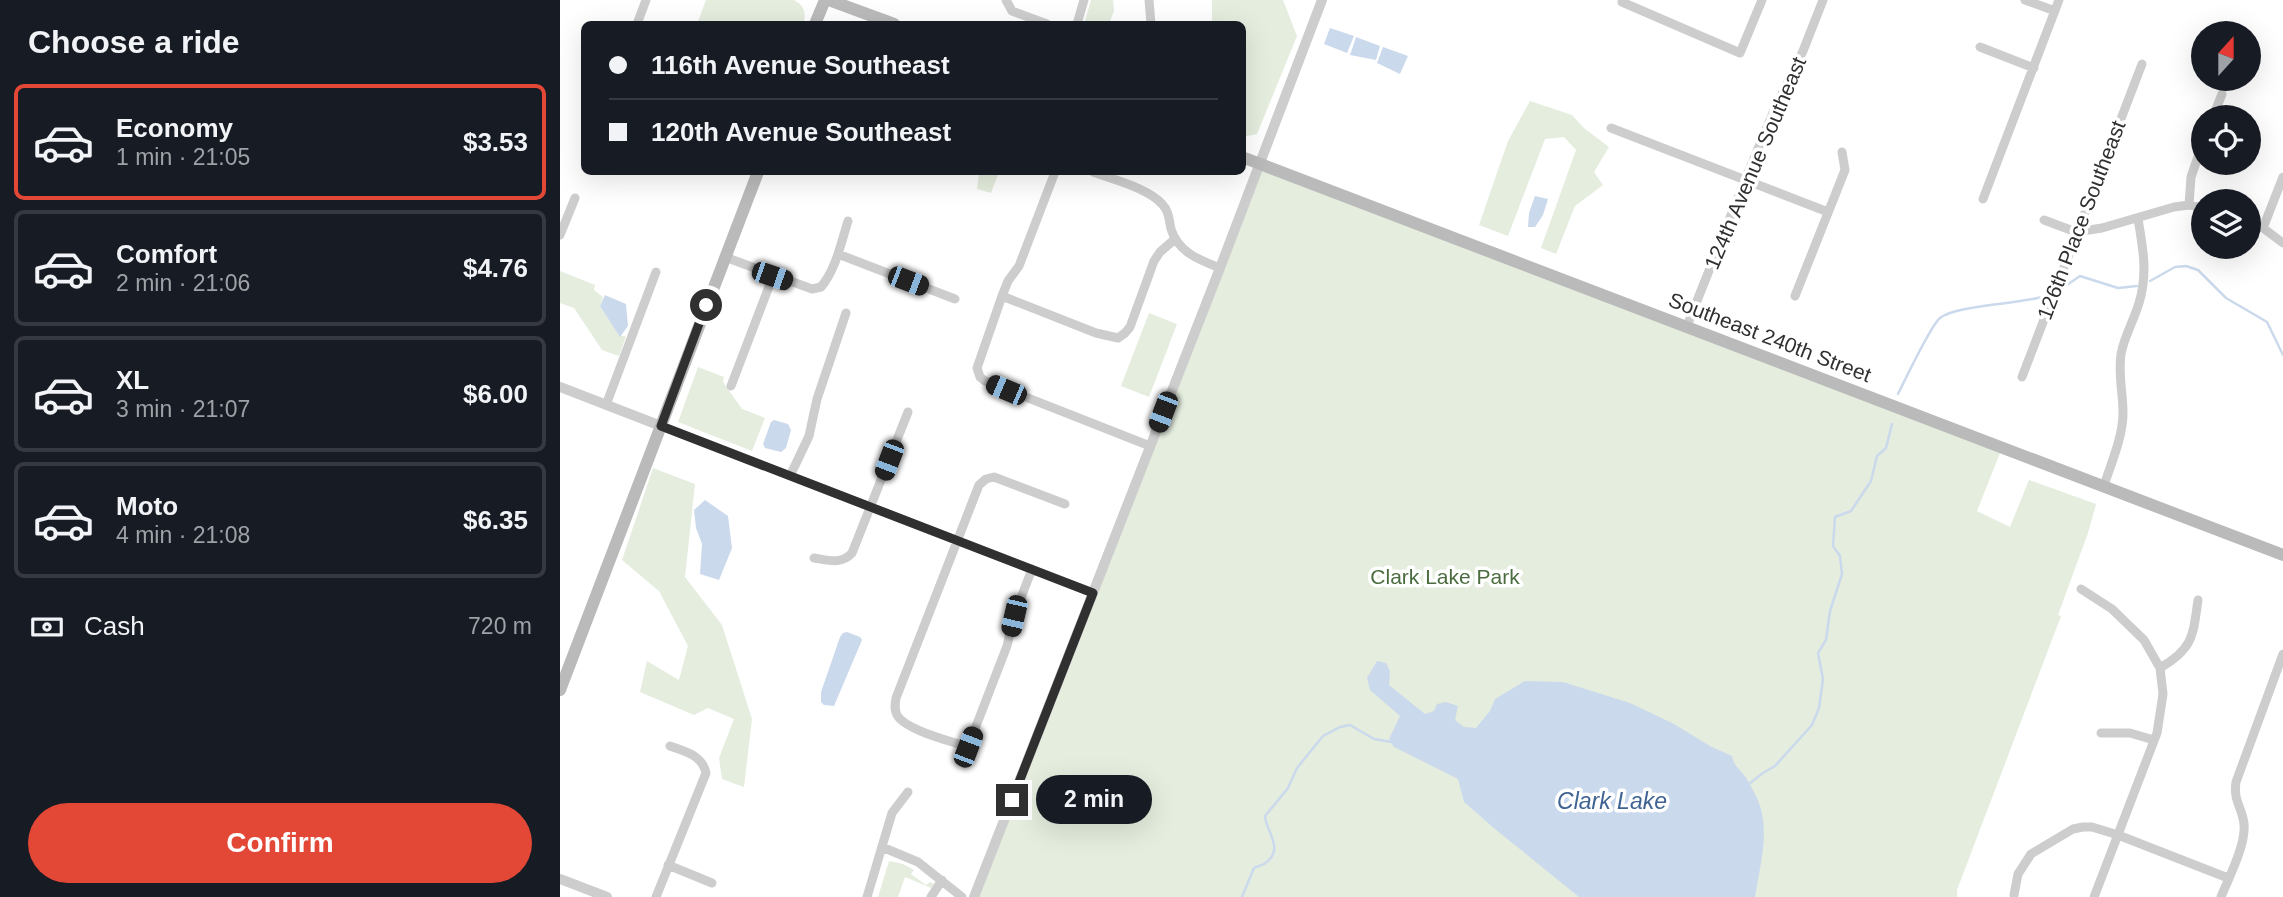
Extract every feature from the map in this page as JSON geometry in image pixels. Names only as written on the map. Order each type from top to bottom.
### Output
[{"type":"main road","points":[[816,21],[827,0],[886,21]]},
{"type":"main road","name":"Southeast 240th Street","points":[[1246,158],[2283,555]]},
{"type":"main road","points":[[560,690],[757,175]]},
{"type":"street","points":[[638,21],[646,0]]},
{"type":"street","points":[[1078,21],[1084,0]]},
{"type":"street","points":[[1149,0],[1151,21]]},
{"type":"street","points":[[974,897],[1322,0]]},
{"type":"street","points":[[1622,2],[1740,53],[1762,0]]},
{"type":"street","name":"124th Avenue Southeast","points":[[1687,326],[1775,108],[1803,51],[1823,0]]},
{"type":"street","points":[[2025,0],[2055,11]]},
{"type":"street","points":[[1983,200],[2059,0]]},
{"type":"street","points":[[1007,2],[1012,11],[1039,21]]},
{"type":"street","points":[[1980,47],[2034,68]]},
{"type":"street","name":"126th Place Southeast","points":[[2022,377],[2142,64]]},
{"type":"street","points":[[2218,105],[2222,94]]},
{"type":"street","points":[[1611,128],[1828,212]]},
{"type":"street","points":[[1795,296],[1845,170],[1842,152]]},
{"type":"street","points":[[1054,175],[1019,266],[1008,281],[1002,296],[977,368],[985,381],[1150,446]]},
{"type":"street","points":[[1101,175],[1152,194],[1166,208],[1175,239],[1181,247],[1195,258],[1220,268]]},
{"type":"street","points":[[2044,220],[2076,232],[2102,228],[2189,205],[2192,175]]},
{"type":"street","points":[[2283,177],[2263,228],[2283,243]]},
{"type":"street","points":[[560,235],[575,198]]},
{"type":"street","points":[[2104,486],[2123,415],[2119,374],[2122,351],[2145,275],[2138,219]]},
{"type":"street","points":[[725,257],[812,289],[821,287],[827,280],[838,254],[848,221]]},
{"type":"street","points":[[1002,296],[1097,333],[1118,338],[1130,327],[1154,261],[1175,239]]},
{"type":"street","points":[[838,254],[956,299]]},
{"type":"street","points":[[606,405],[656,272]]},
{"type":"street","points":[[731,386],[772,276]]},
{"type":"street","points":[[790,476],[809,436],[817,399],[846,313]]},
{"type":"street","points":[[560,387],[1093,593]]},
{"type":"street","points":[[814,558],[836,561],[850,556],[908,412]]},
{"type":"street","points":[[1032,569],[1014,616],[1007,646],[968,747],[911,726],[898,718],[895,709],[897,698],[979,485],[994,477],[1065,505]]},
{"type":"street","points":[[2081,589],[2095,596],[2132,626],[2144,640],[2160,668],[2162,708],[2154,740],[2094,897]]},
{"type":"street","points":[[2160,668],[2180,655],[2188,645],[2198,600]]},
{"type":"street","points":[[2221,897],[2244,831],[2235,794],[2236,782],[2283,654]]},
{"type":"street","points":[[2101,733],[2130,733],[2154,740]]},
{"type":"street","points":[[656,897],[706,773],[705,766],[695,756],[670,746]]},
{"type":"street","points":[[867,897],[892,813],[908,792]]},
{"type":"street","points":[[2014,895],[2021,867],[2031,854],[2073,829],[2083,827],[2118,835],[2228,878]]},
{"type":"street","points":[[882,847],[918,862],[962,897]]},
{"type":"street","points":[[668,865],[712,883]]},
{"type":"street","points":[[560,879],[607,897]]},
{"type":"street","points":[[931,897],[942,880]]},
{"type":"green space","points":[[706,0],[794,0],[805,13],[804,21],[698,21]]},
{"type":"green space","points":[[1091,0],[1113,0],[1114,11],[1110,21],[1085,21]]},
{"type":"green space","points":[[1212,0],[1283,0],[1297,36],[1257,134],[1246,136],[1246,21],[1212,21]]},
{"type":"green space","points":[[1530,101],[1572,115],[1609,147],[1594,172],[1603,185],[1575,206],[1556,254],[1541,248],[1576,150],[1564,137],[1545,139],[1508,236],[1479,225],[1508,141]]},
{"type":"green space","name":"Clark Lake Park","points":[[1260,163],[2002,448],[1977,511],[2010,527],[2029,480],[2096,504],[2058,615],[2061,616],[1957,890],[1957,897],[974,897]]},
{"type":"green space","points":[[979,175],[998,175],[991,193],[977,189]]},
{"type":"green space","points":[[560,271],[595,285],[594,290],[603,297],[600,306],[620,336],[626,336],[619,356],[602,350],[574,308],[560,303]]},
{"type":"green space","points":[[1149,313],[1177,324],[1149,397],[1121,386]]},
{"type":"green space","points":[[698,367],[724,377],[723,382],[742,409],[765,418],[752,451],[678,422]]},
{"type":"green space","points":[[653,468],[695,484],[685,577],[722,625],[752,719],[744,787],[722,779],[719,758],[734,719],[708,708],[694,715],[640,692],[647,661],[679,680],[688,646],[659,591],[622,560]]},
{"type":"green space","points":[[889,861],[914,870],[911,874],[926,885],[930,882],[934,884],[931,888],[905,877],[898,897],[878,897]]},
{"type":"water","points":[[1330,28],[1354,36],[1347,53],[1324,44]]},
{"type":"water","points":[[1356,37],[1380,46],[1376,60],[1350,55]]},
{"type":"water","points":[[1383,47],[1408,56],[1400,74],[1377,63]]},
{"type":"water","points":[[1535,196],[1548,199],[1543,215],[1535,227],[1528,227],[1529,213]]},
{"type":"water","points":[[605,295],[626,304],[628,326],[620,337],[600,306]]},
{"type":"water","points":[[774,420],[788,424],[791,430],[786,448],[781,452],[765,448],[763,444]]},
{"type":"water","points":[[705,500],[728,516],[732,548],[719,580],[700,574],[702,544],[696,528],[694,510]]},
{"type":"water","points":[[847,632],[862,640],[834,706],[824,705],[821,702],[821,692],[840,637]]},
{"type":"water","name":"Clark Lake","points":[[1377,661],[1386,663],[1390,671],[1389,685],[1425,714],[1434,711],[1437,704],[1446,702],[1458,706],[1455,720],[1464,727],[1476,728],[1490,711],[1495,699],[1525,681],[1563,682],[1630,703],[1732,756],[1757,798],[1763,822],[1763,847],[1755,897],[1579,897],[1464,802],[1458,779],[1394,747],[1389,739],[1400,716],[1370,690],[1367,678]]},
{"type":"waterway","points":[[2150,281],[2175,267],[2186,266],[2198,270],[2226,298],[2267,322],[2283,355]]},
{"type":"waterway","points":[[2061,289],[2080,276],[2118,288],[2137,286]]},
{"type":"waterway","points":[[1898,394],[1940,318],[1974,307],[2046,296]]},
{"type":"waterway","points":[[1749,784],[1775,766],[1812,725],[1819,708],[1823,679],[1818,653],[1826,640],[1830,611],[1842,574],[1840,556],[1833,546],[1835,517],[1851,511],[1871,481],[1877,456],[1886,448],[1892,424]]},
{"type":"waterway","points":[[1242,897],[1254,868],[1264,864],[1274,853],[1265,816],[1288,788],[1297,768],[1323,736],[1350,725],[1374,739],[1391,742]]},
{"type":"route","points":[[706,305],[661,426],[1093,593],[1012,800]]}]
